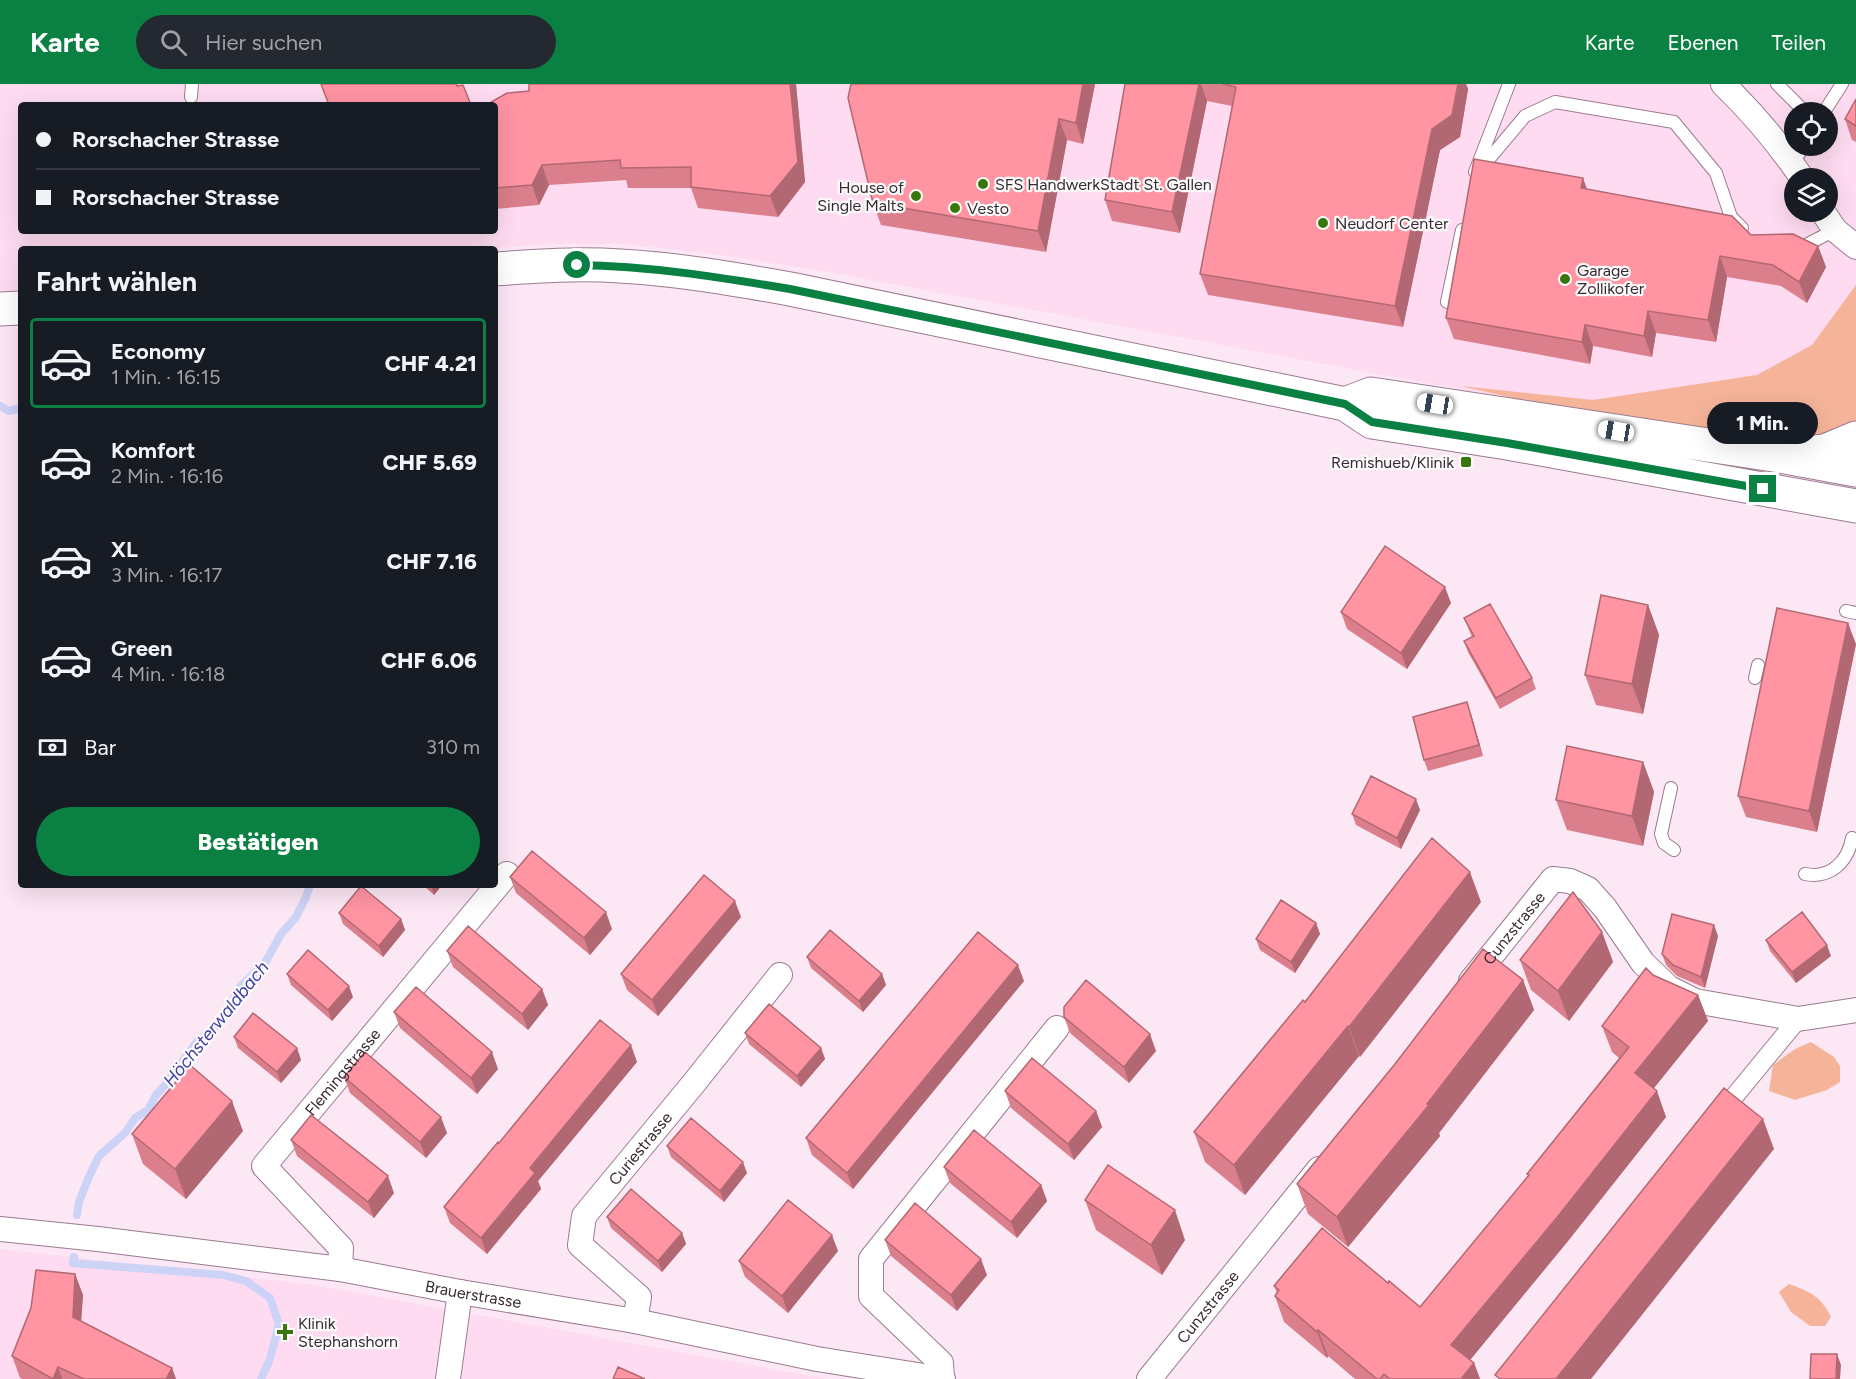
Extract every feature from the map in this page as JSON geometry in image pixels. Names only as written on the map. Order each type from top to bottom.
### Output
[{"type":"main road","points":[[498,269],[556,264],[620,266],[702,274],[853,301],[1345,404],[1372,422],[1507,443],[1856,506]]},
{"type":"main road","points":[[0,309],[18,308]]},
{"type":"main road","points":[[1345,404],[1371,394],[1780,456],[1856,470]]},
{"type":"main road","points":[[1780,456],[1825,451],[1856,438]]},
{"type":"street","points":[[1723,84],[1799,163]]},
{"type":"street","points":[[1830,222],[1856,247]]},
{"type":"street","name":"Flemingstrasse","points":[[498,885],[507,874]]},
{"type":"street","name":"Cunzstrasse","points":[[1454,1002],[1553,879],[1570,881],[1588,889],[1605,908],[1642,963],[1669,988],[1695,1001],[1798,1019]]},
{"type":"street","name":"Flemingstrasse","points":[[340,1269],[341,1248],[264,1166],[495,888]]},
{"type":"street","name":"Curiestrasse","points":[[635,1321],[639,1297],[580,1245],[584,1216],[780,975]]},
{"type":"street","points":[[1707,1128],[1798,1019],[1856,1010]]},
{"type":"street","points":[[943,1379],[941,1363],[871,1296],[872,1258],[1057,1028]]},
{"type":"street","name":"Cunzstrasse","points":[[1149,1379],[1336,1148]]},
{"type":"street","name":"Brauerstrasse","points":[[0,1229],[109,1240],[340,1269],[460,1292],[635,1321],[816,1359],[943,1379]]},
{"type":"street","points":[[448,1379],[460,1292]]},
{"type":"lane","points":[[1509,84],[1473,181],[1526,117],[1554,102],[1674,122],[1716,173],[1731,217],[1754,240]]},
{"type":"lane","points":[[1777,84],[1795,102]]},
{"type":"lane","points":[[1830,102],[1842,84]]},
{"type":"lane","points":[[1447,303],[1464,220]]},
{"type":"lane","points":[[1781,248],[1802,247],[1828,222]]},
{"type":"lane","points":[[1755,678],[1758,665]]},
{"type":"lane","points":[[1671,788],[1661,834],[1664,843],[1674,850]]},
{"type":"lane","points":[[1805,874],[1814,875],[1832,871],[1843,862],[1850,851],[1852,838]]},
{"type":"shaded area","points":[[0,84],[1856,84],[1856,443],[1808,433],[1648,424],[823,271],[720,255],[624,244],[554,244],[498,248],[498,246],[18,246],[18,292],[0,292]]},
{"type":"shaded area","points":[[1856,285],[1856,424],[1822,437],[1754,438],[1631,425],[1461,386],[1593,400],[1757,375],[1812,345]]},
{"type":"shaded area","points":[[1811,1042],[1834,1057],[1840,1066],[1840,1082],[1827,1090],[1795,1100],[1769,1091],[1773,1065],[1795,1049]]},
{"type":"shaded area","name":"Klinik Stephanshorn","points":[[0,1249],[314,1285],[827,1379],[0,1379]]},
{"type":"shaded area","points":[[1789,1284],[1809,1292],[1823,1304],[1831,1317],[1825,1326],[1810,1326],[1791,1312],[1779,1292]]},
{"type":"building","points":[[321,84],[457,84],[457,86],[463,85],[470,102],[328,102]]},
{"type":"building","points":[[529,84],[790,84],[798,162],[770,196],[691,187],[691,167],[621,168],[620,160],[542,165],[532,185],[498,188],[498,102],[491,102],[507,93],[529,91]]},
{"type":"building","points":[[851,84],[1083,84],[1076,123],[1059,119],[1038,231],[873,203],[848,98]]},
{"type":"building","points":[[1125,84],[1199,84],[1172,212],[1105,200]]},
{"type":"building","name":"Neudorf Center","points":[[1222,84],[1458,84],[1452,115],[1432,129],[1395,306],[1200,274],[1236,87]]},
{"type":"building","points":[[1856,99],[1856,126],[1845,119]]},
{"type":"building","name":"Garage Zollikofer","points":[[1474,159],[1583,178],[1581,188],[1732,216],[1751,235],[1793,234],[1818,246],[1799,282],[1773,265],[1720,256],[1708,320],[1648,311],[1644,336],[1585,325],[1582,342],[1446,318]]},
{"type":"building","points":[[1385,546],[1445,587],[1401,653],[1341,612]]},
{"type":"building","points":[[1601,595],[1648,605],[1632,684],[1585,675]]},
{"type":"building","points":[[1490,604],[1532,678],[1496,698],[1464,641],[1474,636],[1464,618]]},
{"type":"building","points":[[1777,608],[1848,623],[1809,811],[1738,796]]},
{"type":"building","points":[[1467,702],[1479,745],[1424,760],[1413,717]]},
{"type":"building","points":[[1567,746],[1643,762],[1632,816],[1556,800]]},
{"type":"building","points":[[1371,776],[1416,799],[1397,838],[1352,814]]},
{"type":"building","points":[[1432,838],[1470,872],[1349,1027],[1234,1165],[1194,1132],[1303,1000],[1305,1002]]},
{"type":"building","points":[[532,851],[606,912],[584,938],[510,877]]},
{"type":"building","points":[[704,875],[735,901],[652,1000],[621,974]]},
{"type":"building","points":[[359,888],[363,888],[401,919],[379,946],[339,913]]},
{"type":"building","points":[[1573,892],[1602,932],[1558,991],[1520,960]]},
{"type":"building","points":[[1281,900],[1316,923],[1291,962],[1256,939]]},
{"type":"building","points":[[1802,912],[1827,945],[1792,972],[1766,940]]},
{"type":"building","points":[[1672,914],[1714,925],[1701,977],[1673,965],[1662,954]]},
{"type":"building","points":[[468,926],[542,989],[522,1014],[447,951]]},
{"type":"building","points":[[830,930],[882,974],[859,1001],[807,957]]},
{"type":"building","points":[[978,932],[1018,965],[847,1173],[806,1138]]},
{"type":"building","points":[[1483,949],[1523,980],[1427,1104],[1429,1105],[1337,1217],[1297,1184],[1395,1064]]},
{"type":"building","points":[[308,950],[349,986],[328,1010],[287,974]]},
{"type":"building","points":[[1646,968],[1653,975],[1698,995],[1635,1073],[1657,1091],[1559,1215],[1451,1345],[1474,1363],[1461,1379],[1390,1379],[1384,1374],[1377,1379],[1275,1296],[1279,1290],[1274,1286],[1322,1228],[1420,1307],[1529,1175],[1527,1174],[1629,1047],[1602,1026]]},
{"type":"building","points":[[1086,980],[1150,1034],[1124,1067],[1064,1017],[1064,1007]]},
{"type":"building","points":[[416,987],[492,1052],[471,1078],[394,1012]]},
{"type":"building","points":[[769,1004],[821,1048],[797,1076],[745,1033]]},
{"type":"building","points":[[253,1013],[297,1048],[277,1072],[234,1037]]},
{"type":"building","points":[[600,1020],[631,1045],[530,1168],[535,1173],[481,1238],[444,1207]]},
{"type":"building","points":[[365,1052],[441,1117],[420,1142],[344,1077]]},
{"type":"building","points":[[1032,1058],[1096,1111],[1068,1144],[1005,1091]]},
{"type":"building","points":[[190,1065],[232,1101],[175,1169],[132,1134]]},
{"type":"building","points":[[1724,1088],[1763,1119],[1556,1379],[1500,1379],[1495,1375]]},
{"type":"building","points":[[311,1115],[388,1176],[368,1202],[291,1140]]},
{"type":"building","points":[[691,1118],[743,1162],[720,1191],[667,1146]]},
{"type":"building","points":[[974,1130],[1041,1185],[1011,1222],[944,1167]]},
{"type":"building","points":[[1108,1165],[1175,1210],[1151,1245],[1085,1200]]},
{"type":"building","points":[[631,1189],[682,1233],[658,1261],[607,1217]]},
{"type":"building","points":[[788,1200],[832,1235],[782,1296],[739,1261]]},
{"type":"building","points":[[915,1203],[981,1259],[951,1295],[885,1240]]},
{"type":"building","points":[[36,1270],[75,1274],[73,1317],[172,1368],[166,1379],[84,1379],[58,1367],[53,1379],[12,1356],[31,1308]]},
{"type":"building","points":[[1811,1354],[1837,1354],[1836,1379],[1810,1379]]},
{"type":"building","points":[[618,1367],[645,1379],[613,1379]]},
{"type":"waterway","name":"Höchsterwaldbach","points":[[0,406],[9,411],[18,409]]},
{"type":"waterway","name":"Höchsterwaldbach","points":[[77,1215],[79,1202],[99,1156],[125,1133],[135,1118],[148,1110],[156,1095],[198,1040],[224,1018],[239,988],[265,963],[281,934],[296,917],[309,888]]},
{"type":"waterway","name":"Höchsterwaldbach","points":[[74,1257],[73,1263],[223,1275],[246,1281],[270,1298],[279,1324],[270,1359],[261,1379]]},
{"type":"place","name":"SFS HandwerkStadt St. Gallen","points":[[983,184]]},
{"type":"place","name":"House of Single Malts","points":[[916,196]]},
{"type":"place","name":"Vesto","points":[[955,208]]},
{"type":"place","name":"Neudorf Center","points":[[1323,223]]},
{"type":"place","name":"Garage Zollikofer","points":[[1565,279]]},
{"type":"place","name":"Remishueb/Klinik","points":[[1466,462]]},
{"type":"place","name":"Klinik Stephanshorn","points":[[285,1332]]},
{"type":"route","points":[[577,265],[620,266],[702,274],[790,289],[1345,404],[1372,422],[1507,443],[1763,489]]}]
